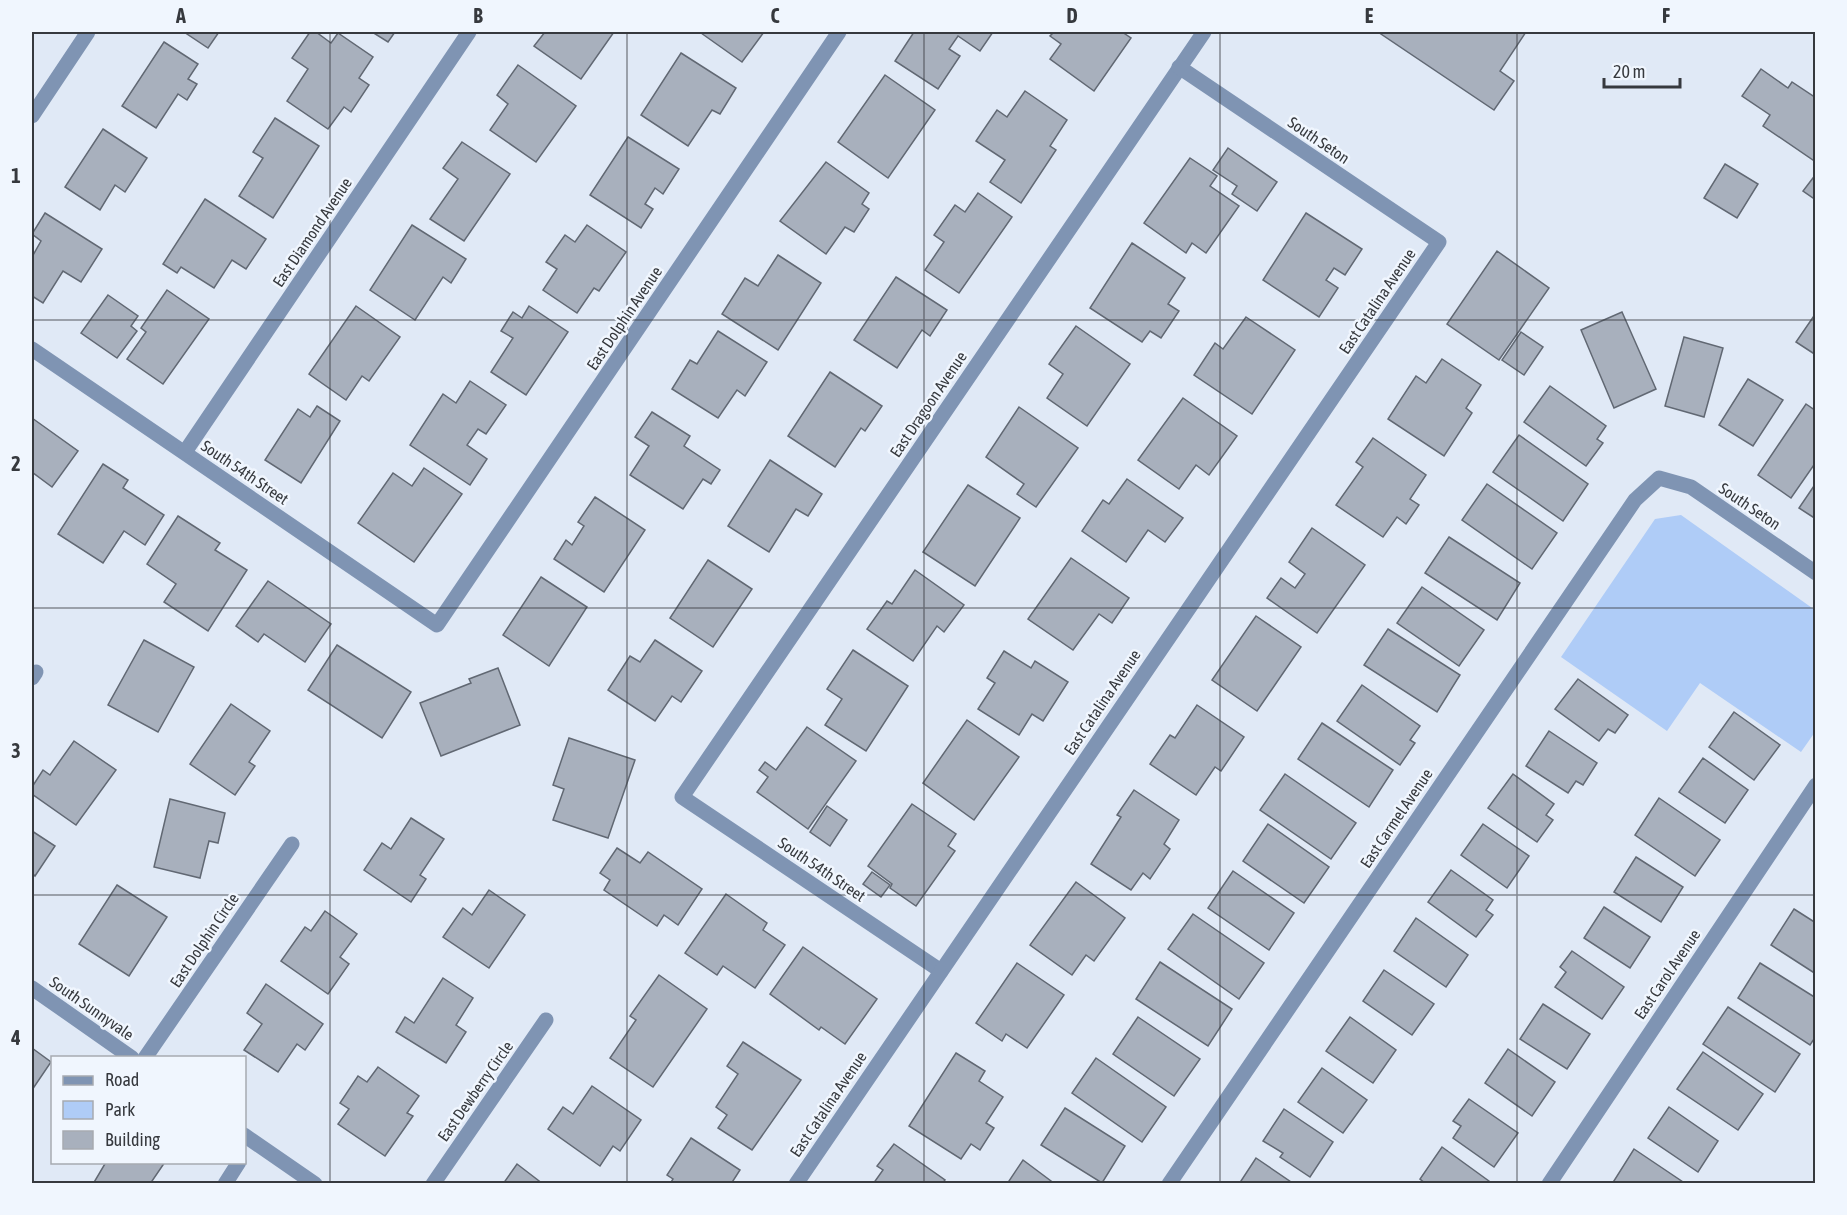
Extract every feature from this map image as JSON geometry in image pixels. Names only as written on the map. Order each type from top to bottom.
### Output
[{"type":"street","points":[[32,116],[88,32]]},
{"type":"street","name":"East Diamond Avenue","points":[[185,452],[469,32]]},
{"type":"street","name":"East Dolphin Avenue","points":[[437,625],[839,32]]},
{"type":"street","name":"East Dragoon Avenue","points":[[682,797],[1204,32]]},
{"type":"street","name":"South Seton","points":[[1179,67],[1439,242]]},
{"type":"street","name":"East Catalina Avenue","points":[[795,1184],[1439,242]]},
{"type":"street","name":"South 54th Street","points":[[32,349],[437,625]]},
{"type":"street","name":"South Seton","points":[[1659,478],[1690,487],[1815,573]]},
{"type":"street","name":"East Carmel Avenue","points":[[1169,1184],[1635,500],[1659,478]]},
{"type":"street","name":"East Carol Avenue","points":[[1549,1184],[1815,785]]},
{"type":"street","name":"South 54th Street","points":[[682,797],[940,971]]},
{"type":"street","name":"East Dolphin Circle","points":[[146,1056],[292,844]]},
{"type":"street","name":"South Sunnyvale","points":[[32,988],[129,1056]]},
{"type":"street","name":"East Dewberry Circle","points":[[433,1184],[546,1020]]},
{"type":"street","points":[[249,1138],[315,1184]]},
{"type":"street","points":[[225,1184],[238,1164]]},
{"type":"green space","points":[[1681,515],[1815,610],[1815,732],[1801,752],[1700,683],[1667,731],[1561,657],[1655,519]]},
{"type":"building","points":[[184,32],[219,32],[208,48]]},
{"type":"building","points":[[310,32],[316,32],[331,43],[338,33],[373,57],[359,78],[369,85],[351,112],[344,107],[328,129],[287,101],[308,69],[292,58]]},
{"type":"building","points":[[372,32],[395,32],[388,42]]},
{"type":"building","points":[[545,32],[614,32],[581,79],[534,46]]},
{"type":"building","points":[[702,32],[764,32],[742,62]]},
{"type":"building","points":[[914,32],[993,32],[980,51],[958,36],[949,49],[960,56],[938,89],[895,61]]},
{"type":"building","points":[[1054,32],[1122,32],[1131,38],[1094,91],[1050,59],[1061,44],[1050,36]]},
{"type":"building","points":[[1378,32],[1526,32],[1500,71],[1514,81],[1494,110]]},
{"type":"building","points":[[164,42],[198,64],[188,79],[197,84],[187,100],[178,94],[156,128],[122,106]]},
{"type":"building","points":[[681,53],[736,88],[720,114],[712,110],[688,146],[641,115]]},
{"type":"building","points":[[518,65],[576,106],[536,162],[490,130],[508,104],[497,95]]},
{"type":"building","points":[[1761,69],[1788,88],[1792,82],[1816,98],[1816,157],[1813,160],[1763,126],[1770,115],[1742,96]]},
{"type":"building","points":[[885,75],[935,110],[888,178],[838,142]]},
{"type":"building","points":[[1025,91],[1067,120],[1050,146],[1056,150],[1021,203],[990,182],[1005,160],[976,141],[997,110],[1007,117]]},
{"type":"building","points":[[275,118],[319,146],[273,218],[239,196],[263,158],[253,152]]},
{"type":"building","points":[[103,129],[147,158],[125,192],[115,185],[100,210],[65,187]]},
{"type":"building","points":[[628,137],[679,169],[663,194],[655,188],[645,204],[653,209],[641,228],[590,195]]},
{"type":"building","points":[[462,142],[510,174],[464,241],[430,219],[458,179],[443,168]]},
{"type":"building","points":[[1228,148],[1277,182],[1257,211],[1232,194],[1237,186],[1213,170]]},
{"type":"building","points":[[1190,158],[1217,176],[1210,186],[1239,206],[1206,253],[1192,243],[1186,253],[1144,223]]},
{"type":"building","points":[[826,162],[869,193],[862,204],[869,209],[854,232],[845,227],[826,254],[780,221]]},
{"type":"building","points":[[1725,164],[1758,184],[1737,218],[1704,198]]},
{"type":"building","points":[[1816,174],[1816,200],[1803,191]]},
{"type":"building","points":[[978,193],[1012,217],[959,293],[925,270],[944,242],[934,235],[955,205],[965,212]]},
{"type":"building","points":[[205,199],[266,239],[246,269],[232,260],[214,288],[181,267],[177,273],[163,264]]},
{"type":"building","points":[[45,213],[102,249],[81,282],[63,271],[43,303],[32,296],[32,257],[41,241],[32,234]]},
{"type":"building","points":[[1306,213],[1362,249],[1345,275],[1334,268],[1326,280],[1338,288],[1319,317],[1263,280]]},
{"type":"building","points":[[412,225],[466,259],[451,283],[443,277],[415,320],[370,290]]},
{"type":"building","points":[[587,225],[626,252],[599,291],[594,288],[577,313],[543,290],[557,269],[546,262],[565,235],[575,242]]},
{"type":"building","points":[[1132,243],[1185,278],[1168,304],[1179,311],[1161,338],[1150,331],[1142,342],[1090,308]]},
{"type":"building","points":[[1497,251],[1549,288],[1499,360],[1447,324]]},
{"type":"building","points":[[778,255],[821,283],[778,350],[722,314],[745,278],[758,286]]},
{"type":"building","points":[[896,277],[947,310],[930,336],[922,330],[897,368],[854,340]]},
{"type":"building","points":[[167,290],[209,319],[163,384],[127,359],[146,332],[141,328]]},
{"type":"building","points":[[108,295],[138,316],[131,326],[137,331],[117,358],[81,333]]},
{"type":"building","points":[[356,306],[400,337],[369,381],[362,376],[346,400],[309,374]]},
{"type":"building","points":[[529,306],[568,332],[526,395],[491,372],[513,338],[501,331],[513,312],[522,318]]},
{"type":"building","points":[[1622,312],[1656,389],[1614,408],[1581,330]]},
{"type":"building","points":[[1816,313],[1816,355],[1796,342]]},
{"type":"building","points":[[1246,317],[1295,350],[1252,414],[1194,375],[1215,343],[1223,349]]},
{"type":"building","points":[[1076,326],[1130,364],[1087,426],[1047,398],[1063,374],[1049,364]]},
{"type":"building","points":[[718,331],[767,362],[745,396],[737,390],[718,418],[672,389],[690,360],[697,364]]},
{"type":"building","points":[[1521,332],[1543,347],[1524,375],[1502,360]]},
{"type":"building","points":[[1684,337],[1723,348],[1704,417],[1665,406]]},
{"type":"building","points":[[1442,359],[1481,385],[1466,408],[1472,413],[1444,456],[1388,419],[1416,376],[1426,383]]},
{"type":"building","points":[[830,372],[882,406],[865,431],[861,428],[835,467],[788,436]]},
{"type":"building","points":[[1748,379],[1783,400],[1753,446],[1719,425]]},
{"type":"building","points":[[470,381],[506,405],[486,434],[478,429],[467,445],[487,459],[470,485],[410,445],[443,394],[456,403]]},
{"type":"building","points":[[1550,386],[1606,426],[1597,439],[1603,443],[1586,466],[1524,422]]},
{"type":"building","points":[[1183,398],[1237,436],[1209,475],[1196,465],[1179,489],[1138,460]]},
{"type":"building","points":[[1806,404],[1816,411],[1816,462],[1791,498],[1758,475]]},
{"type":"building","points":[[317,406],[340,421],[301,483],[265,460],[298,409],[310,417]]},
{"type":"building","points":[[1019,407],[1078,448],[1036,507],[1017,494],[1024,484],[986,457]]},
{"type":"building","points":[[652,412],[690,436],[684,446],[720,470],[711,484],[703,479],[683,509],[630,475],[649,446],[635,437]]},
{"type":"building","points":[[32,418],[78,451],[52,487],[32,472]]},
{"type":"building","points":[[1519,435],[1588,484],[1563,521],[1493,472]]},
{"type":"building","points":[[1373,438],[1426,475],[1410,499],[1419,505],[1406,524],[1397,517],[1383,537],[1336,505],[1363,467],[1356,462]]},
{"type":"building","points":[[770,460],[822,494],[808,516],[796,509],[769,552],[728,526]]},
{"type":"building","points":[[103,464],[128,480],[123,488],[164,515],[145,545],[124,531],[103,563],[58,534]]},
{"type":"building","points":[[424,468],[462,494],[414,562],[358,523],[393,473],[412,486]]},
{"type":"building","points":[[1127,479],[1183,518],[1165,542],[1148,530],[1126,562],[1082,531],[1103,500],[1109,504]]},
{"type":"building","points":[[1816,483],[1816,519],[1799,508]]},
{"type":"building","points":[[1487,484],[1557,533],[1532,569],[1462,520]]},
{"type":"building","points":[[968,485],[1020,518],[975,586],[923,552]]},
{"type":"building","points":[[595,497],[645,530],[604,592],[554,559],[566,540],[572,545],[584,526],[578,522]]},
{"type":"building","points":[[178,516],[220,543],[215,550],[247,570],[208,631],[164,602],[176,584],[147,564]]},
{"type":"building","points":[[1312,528],[1365,565],[1317,633],[1267,598],[1281,578],[1295,588],[1305,574],[1289,562]]},
{"type":"building","points":[[1449,537],[1520,583],[1497,620],[1425,573]]},
{"type":"building","points":[[1071,558],[1129,598],[1112,623],[1099,614],[1073,650],[1028,619]]},
{"type":"building","points":[[708,560],[752,589],[713,647],[670,618]]},
{"type":"building","points":[[915,570],[964,605],[944,632],[937,626],[913,661],[867,629],[887,601],[892,604]]},
{"type":"building","points":[[541,577],[587,607],[549,666],[503,635]]},
{"type":"building","points":[[268,581],[331,624],[305,662],[264,634],[258,642],[236,626]]},
{"type":"building","points":[[1422,587],[1484,630],[1459,666],[1397,623]]},
{"type":"building","points":[[1256,616],[1301,647],[1257,711],[1212,680]]},
{"type":"building","points":[[1388,629],[1460,675],[1437,712],[1364,665]]},
{"type":"building","points":[[144,640],[194,667],[158,732],[108,705]]},
{"type":"building","points":[[655,640],[702,671],[681,702],[672,696],[655,721],[608,690],[630,656],[640,662]]},
{"type":"building","points":[[337,645],[411,692],[382,738],[308,690]]},
{"type":"building","points":[[853,650],[908,686],[866,751],[825,725],[842,699],[827,689]]},
{"type":"building","points":[[1004,651],[1031,668],[1035,661],[1068,682],[1043,721],[1032,714],[1019,735],[978,709],[995,683],[987,678]]},
{"type":"building","points":[[498,668],[520,725],[441,756],[420,703],[471,683],[469,679]]},
{"type":"building","points":[[1578,679],[1628,715],[1615,733],[1608,729],[1599,741],[1555,709]]},
{"type":"building","points":[[1362,685],[1420,726],[1410,740],[1415,743],[1400,765],[1337,721]]},
{"type":"building","points":[[231,704],[270,731],[249,762],[255,766],[235,795],[190,764]]},
{"type":"building","points":[[1197,705],[1244,737],[1221,771],[1215,767],[1196,795],[1150,764],[1170,735],[1175,738]]},
{"type":"building","points":[[1734,712],[1780,745],[1754,780],[1709,747]]},
{"type":"building","points":[[967,720],[1019,757],[974,820],[923,783]]},
{"type":"building","points":[[1322,723],[1393,770],[1369,807],[1298,759]]},
{"type":"building","points":[[807,727],[856,761],[808,829],[757,792],[768,777],[759,770],[765,762],[776,770]]},
{"type":"building","points":[[1549,731],[1597,763],[1583,785],[1576,781],[1568,793],[1526,766]]},
{"type":"building","points":[[569,738],[635,760],[608,838],[553,820],[564,789],[553,785]]},
{"type":"building","points":[[74,741],[116,770],[76,825],[32,794],[32,787],[43,770],[50,775]]},
{"type":"building","points":[[1703,758],[1748,790],[1725,823],[1679,792]]},
{"type":"building","points":[[1285,774],[1356,823],[1331,859],[1260,810]]},
{"type":"building","points":[[1513,774],[1554,804],[1546,815],[1553,820],[1537,842],[1488,808]]},
{"type":"building","points":[[1134,790],[1179,820],[1164,844],[1170,849],[1150,879],[1143,873],[1131,890],[1091,864],[1121,817],[1117,815]]},
{"type":"building","points":[[1659,798],[1720,840],[1695,876],[1635,835]]},
{"type":"building","points":[[170,799],[225,813],[218,843],[209,841],[200,878],[154,867]]},
{"type":"building","points":[[912,804],[956,834],[948,846],[955,851],[916,906],[890,888],[892,884],[868,866]]},
{"type":"building","points":[[827,806],[847,820],[830,846],[810,832]]},
{"type":"building","points":[[411,818],[444,839],[420,875],[426,879],[411,902],[364,870],[382,843],[391,849]]},
{"type":"building","points":[[1268,824],[1329,867],[1304,903],[1243,861]]},
{"type":"building","points":[[1483,824],[1529,856],[1507,888],[1461,855]]},
{"type":"building","points":[[32,831],[55,846],[35,876],[32,873]]},
{"type":"building","points":[[617,848],[640,863],[648,852],[702,889],[678,925],[664,915],[657,926],[604,890],[610,880],[600,873]]},
{"type":"building","points":[[1636,857],[1683,887],[1661,922],[1614,892]]},
{"type":"building","points":[[1451,870],[1493,900],[1486,910],[1493,915],[1476,937],[1428,902]]},
{"type":"building","points":[[1233,871],[1294,913],[1269,950],[1208,908]]},
{"type":"building","points":[[872,872],[890,885],[881,897],[863,884]]},
{"type":"building","points":[[1076,882],[1125,918],[1094,961],[1086,955],[1072,975],[1030,945]]},
{"type":"building","points":[[117,885],[167,917],[129,976],[79,944]]},
{"type":"building","points":[[489,890],[525,915],[489,968],[443,937],[463,908],[472,915]]},
{"type":"building","points":[[726,894],[767,923],[763,930],[785,945],[755,988],[723,966],[717,975],[685,953]]},
{"type":"building","points":[[1604,907],[1650,937],[1630,968],[1584,938]]},
{"type":"building","points":[[1794,909],[1816,923],[1816,974],[1771,945]]},
{"type":"building","points":[[325,911],[357,934],[340,957],[349,964],[328,994],[281,961],[305,927],[311,931]]},
{"type":"building","points":[[1193,914],[1264,963],[1239,999],[1168,949]]},
{"type":"building","points":[[1416,918],[1468,955],[1446,987],[1394,951]]},
{"type":"building","points":[[803,947],[877,999],[845,1044],[821,1027],[819,1030],[770,994]]},
{"type":"building","points":[[1572,951],[1624,987],[1602,1019],[1555,987],[1566,972],[1560,967]]},
{"type":"building","points":[[1160,962],[1232,1009],[1208,1046],[1136,999]]},
{"type":"building","points":[[1017,963],[1064,995],[1027,1048],[1006,1034],[1002,1041],[976,1023]]},
{"type":"building","points":[[1760,963],[1816,998],[1816,1036],[1810,1045],[1738,998]]},
{"type":"building","points":[[1384,970],[1434,1004],[1412,1035],[1363,1001]]},
{"type":"building","points":[[659,975],[707,1009],[653,1087],[610,1058],[636,1020],[630,1016]]},
{"type":"building","points":[[443,978],[473,998],[456,1025],[466,1032],[446,1063],[396,1032],[405,1017],[414,1023]]},
{"type":"building","points":[[266,984],[323,1024],[305,1050],[297,1044],[278,1072],[244,1050],[262,1024],[247,1013]]},
{"type":"building","points":[[1543,1004],[1590,1034],[1567,1069],[1520,1039]]},
{"type":"building","points":[[1728,1007],[1800,1054],[1775,1092],[1703,1044]]},
{"type":"building","points":[[1138,1017],[1200,1059],[1174,1096],[1113,1054]]},
{"type":"building","points":[[1350,1017],[1396,1050],[1373,1083],[1326,1051]]},
{"type":"building","points":[[743,1042],[801,1080],[752,1150],[718,1128],[727,1115],[716,1107],[738,1074],[727,1066]]},
{"type":"building","points":[[32,1048],[51,1062],[32,1090]]},
{"type":"building","points":[[1508,1049],[1555,1082],[1532,1116],[1485,1083]]},
{"type":"building","points":[[1703,1052],[1763,1094],[1738,1130],[1677,1089]]},
{"type":"building","points":[[956,1053],[985,1071],[979,1081],[1003,1097],[986,1123],[994,1128],[980,1150],[971,1144],[961,1159],[909,1126]]},
{"type":"building","points":[[1096,1058],[1166,1107],[1142,1142],[1072,1093]]},
{"type":"building","points":[[378,1067],[419,1096],[407,1113],[413,1116],[385,1156],[338,1124],[349,1109],[340,1103],[358,1076],[367,1082]]},
{"type":"building","points":[[1322,1068],[1367,1100],[1343,1133],[1298,1102]]},
{"type":"building","points":[[592,1086],[641,1120],[620,1151],[613,1146],[600,1166],[548,1129],[563,1107],[573,1114]]},
{"type":"building","points":[[1469,1099],[1518,1133],[1494,1167],[1453,1138],[1461,1126],[1453,1121]]},
{"type":"building","points":[[1669,1107],[1718,1141],[1698,1172],[1648,1138]]},
{"type":"building","points":[[1065,1108],[1125,1146],[1102,1183],[1041,1145]]},
{"type":"building","points":[[1284,1109],[1333,1142],[1310,1177],[1280,1157],[1283,1153],[1263,1141]]},
{"type":"building","points":[[691,1138],[740,1170],[731,1184],[670,1184],[673,1179],[667,1175]]},
{"type":"building","points":[[894,1144],[945,1180],[942,1184],[873,1184],[883,1170],[877,1166]]},
{"type":"building","points":[[1442,1147],[1493,1184],[1426,1184],[1420,1179]]},
{"type":"building","points":[[1634,1149],[1686,1184],[1612,1184]]},
{"type":"building","points":[[1256,1158],[1294,1184],[1239,1184]]},
{"type":"building","points":[[1023,1160],[1055,1184],[1007,1184]]},
{"type":"building","points":[[105,1164],[164,1164],[150,1184],[93,1184]]},
{"type":"building","points":[[517,1164],[543,1184],[503,1184]]}]
